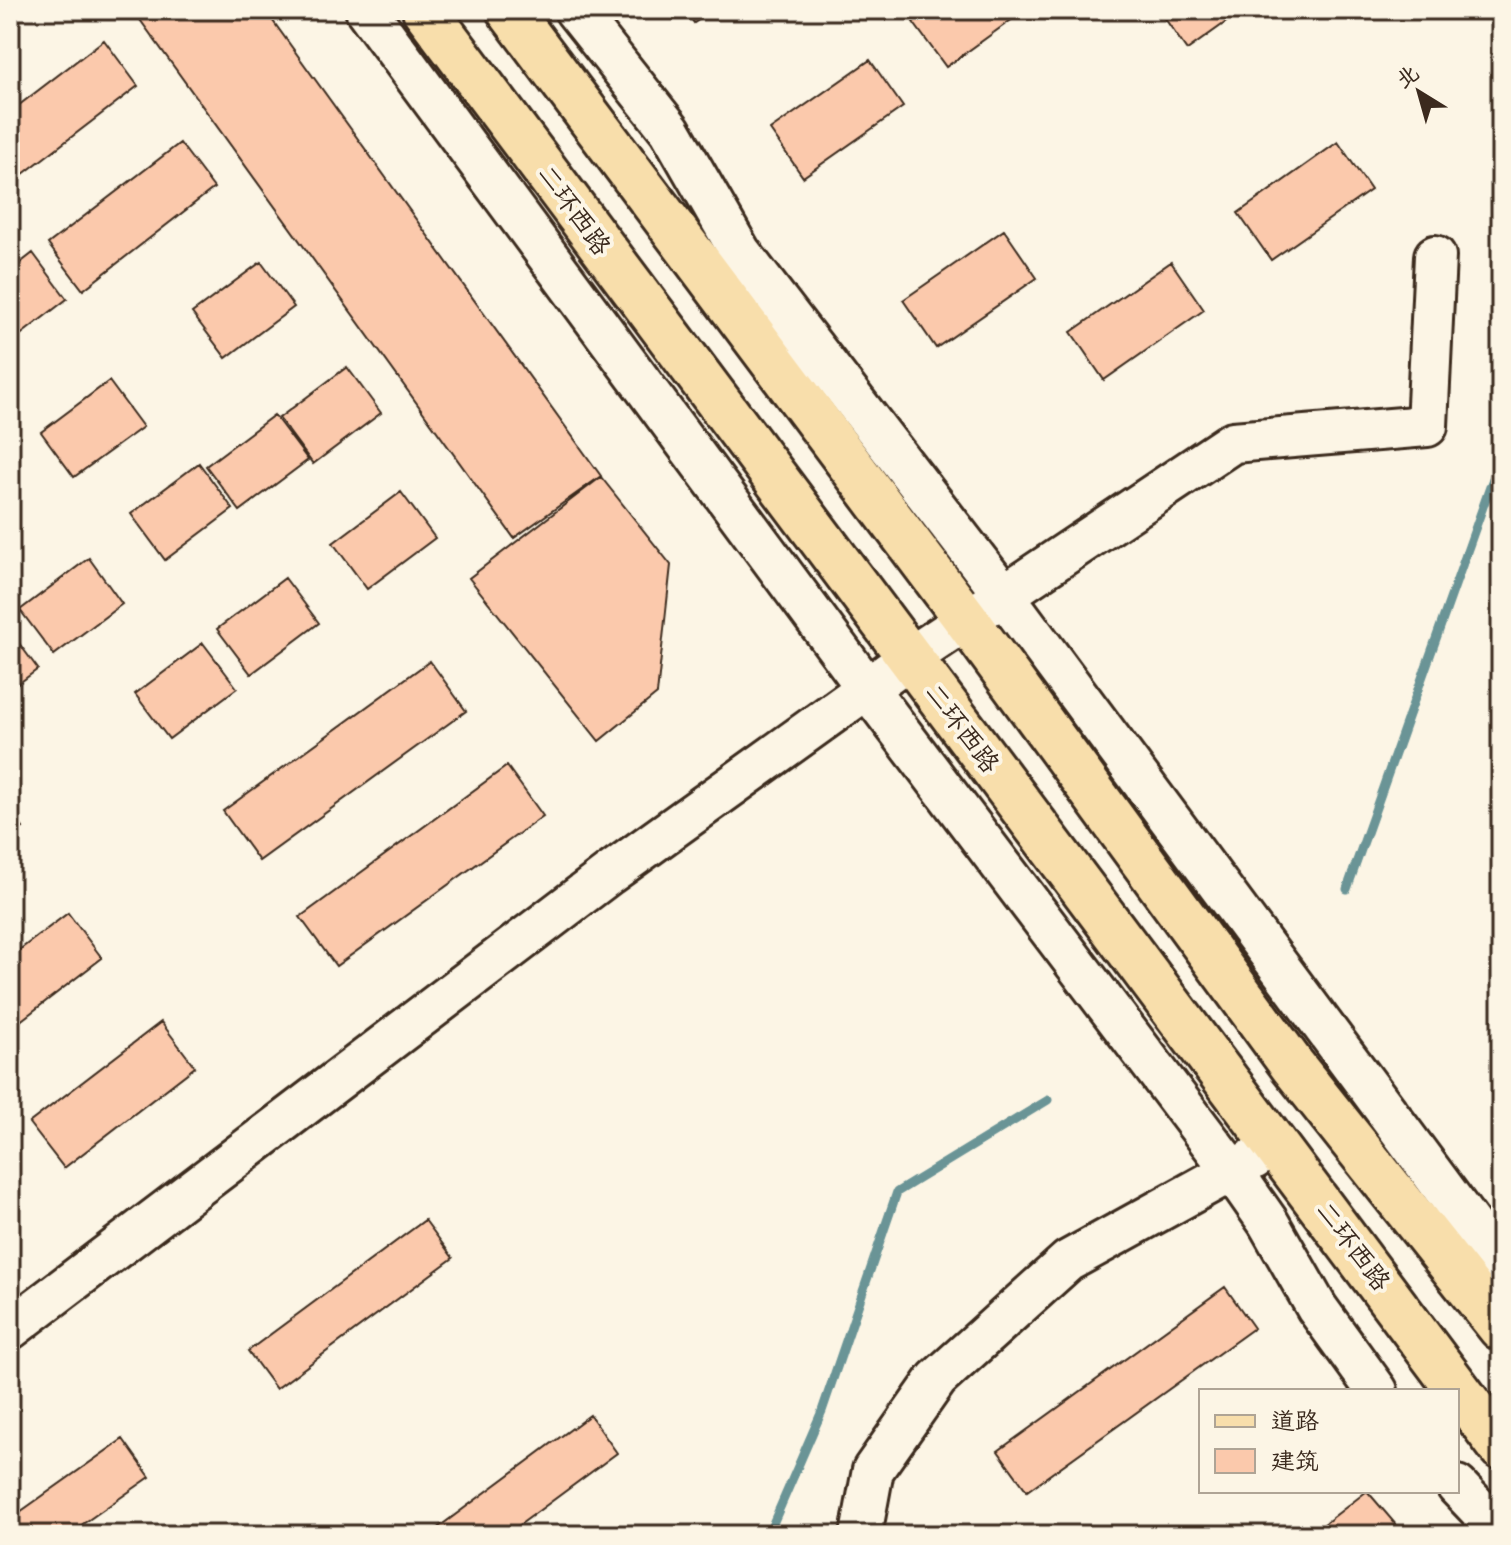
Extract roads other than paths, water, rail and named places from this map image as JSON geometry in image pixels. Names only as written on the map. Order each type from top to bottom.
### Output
[{"type":"main road","name":"二环西路","points":[[425,10],[908,659],[1458,1389]]},
{"type":"main road","points":[[509,10],[966,619],[1292,1065],[1501,1328]]},
{"type":"main road","name":"二环西路","points":[[1459,1391],[1501,1447]]},
{"type":"street","points":[[366,10],[867,688],[1233,1172],[1268,1222],[1317,1308],[1376,1389]]},
{"type":"street","points":[[575,10],[670,130],[740,252],[1003,594],[1501,1266]]},
{"type":"street","points":[[10,1329],[609,874],[908,659],[1233,442],[1427,426],[1435,256]]},
{"type":"street","points":[[861,1535],[873,1470],[937,1379],[1068,1261],[1233,1172],[1275,1144]]},
{"type":"street","points":[[1459,1488],[1501,1532]]},
{"type":"waterway","points":[[1489,10],[1501,33]]},
{"type":"waterway","points":[[1347,889],[1501,456]]},
{"type":"waterway","points":[[768,1535],[822,1411],[897,1192],[1048,1100]]}]
